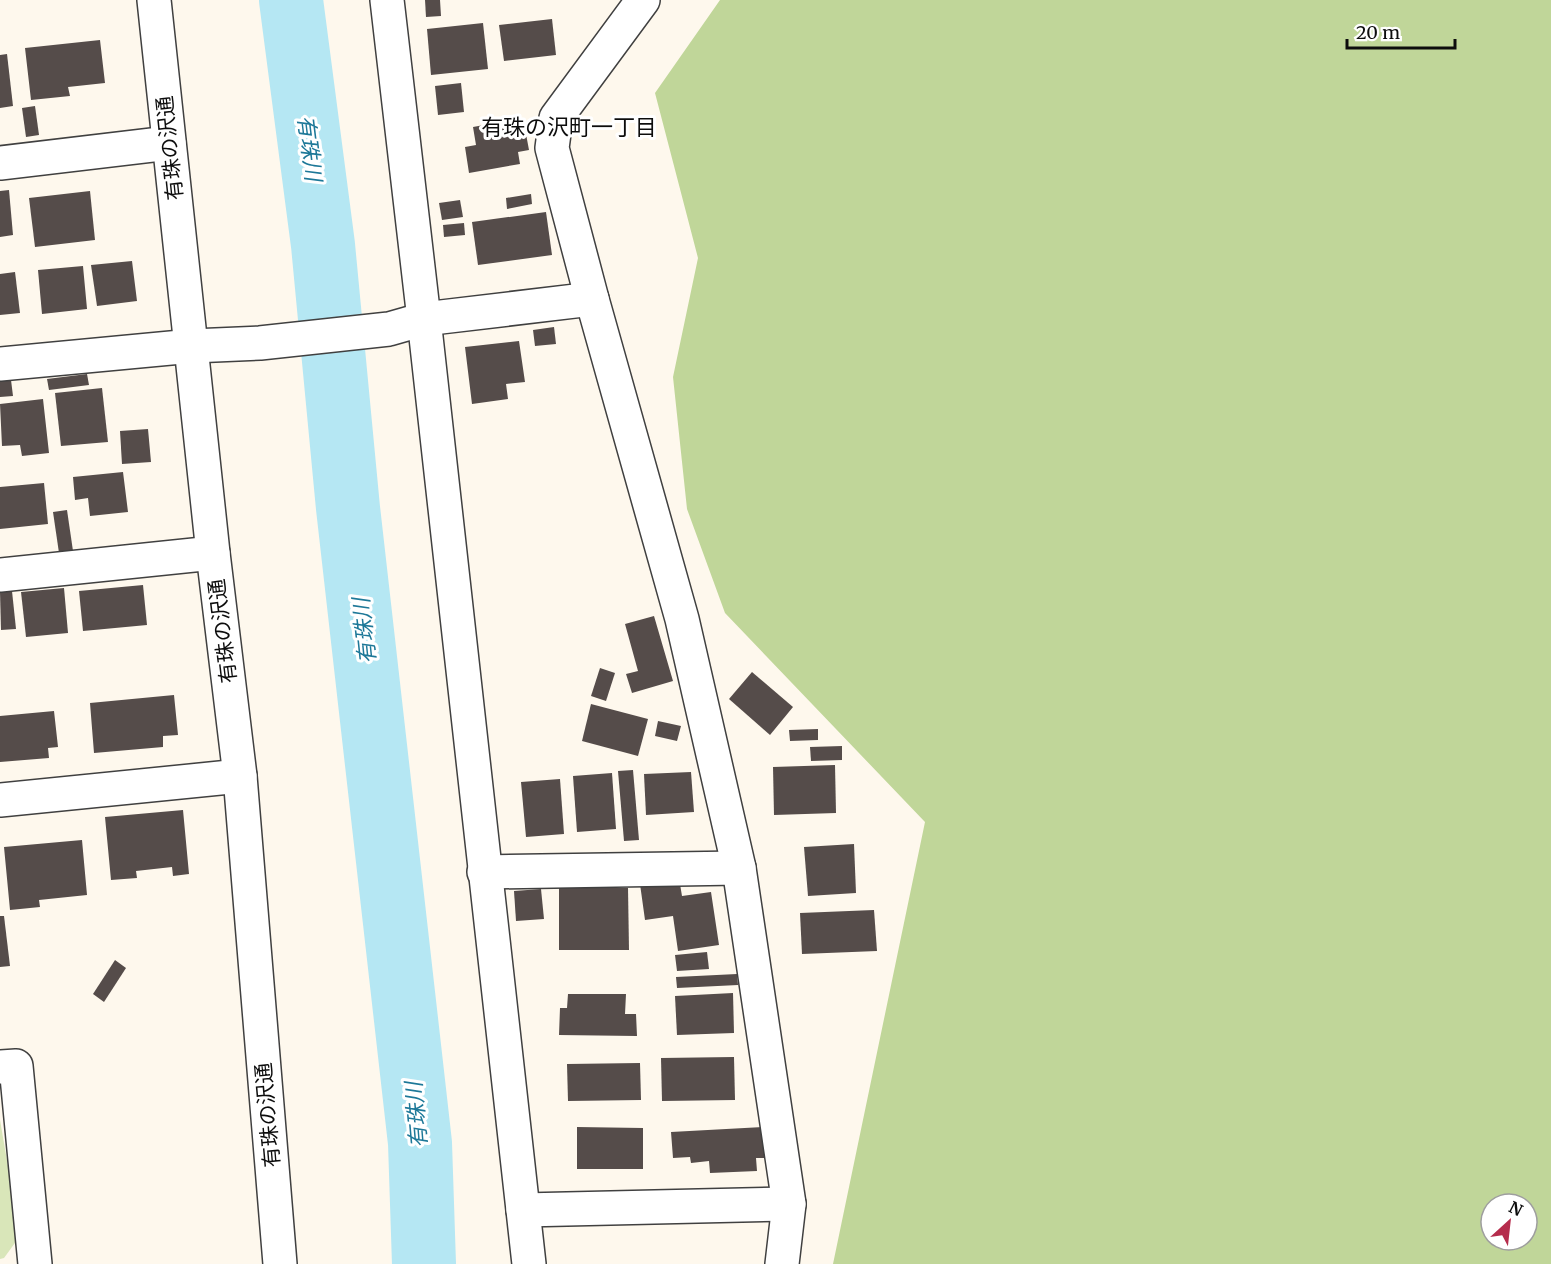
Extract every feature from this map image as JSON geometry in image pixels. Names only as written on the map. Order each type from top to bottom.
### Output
[{"type":"street","name":"有珠の沢通","points":[[154,0],[213,553],[240,776],[280,1264]]},
{"type":"street","points":[[387,0],[529,1264]]},
{"type":"street","points":[[643,0],[619,15],[556,118],[552,148],[681,619],[739,868],[789,1204],[782,1264]]},
{"type":"street","points":[[0,163],[169,143]]},
{"type":"street","points":[[0,364],[192,346],[260,343],[389,329],[424,319],[592,299]]},
{"type":"street","points":[[0,575],[213,553]]},
{"type":"street","points":[[0,800],[240,776]]},
{"type":"street","points":[[484,872],[739,868]]},
{"type":"street","points":[[0,1067],[16,1066],[35,1264]]},
{"type":"street","points":[[523,1210],[789,1204]]},
{"type":"green space","points":[[720,0],[1551,0],[1551,1264],[833,1264],[925,822],[725,613],[687,509],[673,377],[698,258],[655,93]]},
{"type":"green space","points":[[0,1120],[20,1236],[4,1258],[0,1259]]},
{"type":"building","points":[[425,0],[440,0],[441,16],[426,17]]},
{"type":"building","points":[[552,19],[556,55],[504,61],[499,25]]},
{"type":"building","points":[[483,23],[488,69],[431,75],[427,29]]},
{"type":"building","points":[[100,40],[105,83],[68,87],[70,96],[31,100],[25,48]]},
{"type":"building","points":[[7,54],[13,106],[0,108],[0,55]]},
{"type":"building","points":[[461,83],[464,112],[438,115],[435,86]]},
{"type":"building","points":[[35,106],[39,135],[26,137],[22,108]]},
{"type":"building","points":[[523,118],[529,150],[518,152],[520,164],[469,173],[465,147],[476,145],[473,127]]},
{"type":"building","points":[[9,190],[13,235],[0,237],[0,191]]},
{"type":"building","points":[[90,191],[95,240],[35,247],[29,198]]},
{"type":"building","points":[[531,194],[532,204],[507,209],[506,198]]},
{"type":"building","points":[[460,200],[463,217],[442,220],[439,203]]},
{"type":"building","points":[[546,212],[552,255],[478,265],[472,222]]},
{"type":"building","points":[[464,223],[465,235],[444,237],[443,225]]},
{"type":"building","points":[[132,261],[137,301],[97,306],[91,265]]},
{"type":"building","points":[[83,266],[87,309],[42,314],[38,270]]},
{"type":"building","points":[[15,272],[20,313],[0,315],[0,274]]},
{"type":"building","points":[[554,327],[556,344],[535,346],[533,330]]},
{"type":"building","points":[[519,341],[525,382],[506,384],[508,399],[472,404],[465,347]]},
{"type":"building","points":[[87,374],[89,385],[49,390],[47,379]]},
{"type":"building","points":[[11,380],[13,396],[0,397],[0,381]]},
{"type":"building","points":[[102,388],[108,442],[61,446],[55,393]]},
{"type":"building","points":[[43,399],[49,453],[22,456],[20,445],[2,446],[0,404]]},
{"type":"building","points":[[148,429],[151,462],[122,464],[120,431]]},
{"type":"building","points":[[123,472],[128,512],[90,516],[88,498],[75,500],[73,477]]},
{"type":"building","points":[[44,483],[48,524],[0,529],[0,487]]},
{"type":"building","points":[[67,510],[73,551],[59,553],[53,512]]},
{"type":"building","points":[[143,585],[147,625],[83,631],[79,591]]},
{"type":"building","points":[[64,588],[68,633],[26,637],[21,592]]},
{"type":"building","points":[[12,591],[16,629],[1,630],[0,592]]},
{"type":"building","points":[[654,616],[673,681],[632,693],[626,674],[638,671],[625,624]]},
{"type":"building","points":[[600,668],[615,673],[606,701],[591,696]]},
{"type":"building","points":[[752,672],[793,707],[770,735],[729,699]]},
{"type":"building","points":[[174,695],[178,735],[163,736],[163,747],[94,753],[90,703]]},
{"type":"building","points":[[591,704],[648,719],[638,756],[582,741]]},
{"type":"building","points":[[54,711],[58,747],[48,748],[49,758],[0,762],[0,716]]},
{"type":"building","points":[[658,721],[681,726],[677,741],[655,736]]},
{"type":"building","points":[[818,729],[818,740],[790,741],[789,730]]},
{"type":"building","points":[[842,746],[842,760],[811,761],[810,747]]},
{"type":"building","points":[[835,765],[836,813],[774,815],[773,767]]},
{"type":"building","points":[[633,770],[639,840],[624,841],[618,771]]},
{"type":"building","points":[[691,772],[694,812],[646,815],[644,774]]},
{"type":"building","points":[[612,773],[616,829],[577,832],[573,776]]},
{"type":"building","points":[[560,779],[564,834],[526,837],[521,782]]},
{"type":"building","points":[[183,810],[189,874],[173,876],[172,867],[136,871],[137,878],[111,880],[105,817]]},
{"type":"building","points":[[82,840],[87,895],[39,900],[40,907],[10,910],[4,847]]},
{"type":"building","points":[[854,844],[856,893],[808,896],[804,847]]},
{"type":"building","points":[[679,878],[682,896],[711,892],[719,945],[678,951],[673,916],[645,920],[640,884]]},
{"type":"building","points":[[559,888],[628,888],[629,950],[559,950]]},
{"type":"building","points":[[541,889],[544,919],[516,921],[514,891]]},
{"type":"building","points":[[874,910],[877,951],[802,954],[800,913]]},
{"type":"building","points":[[0,916],[4,916],[10,966],[0,967]]},
{"type":"building","points":[[707,952],[709,969],[677,971],[675,955]]},
{"type":"building","points":[[115,960],[126,968],[104,1002],[93,994]]},
{"type":"building","points":[[737,974],[738,985],[677,988],[676,977]]},
{"type":"building","points":[[733,993],[734,1033],[677,1035],[675,996]]},
{"type":"building","points":[[568,994],[626,994],[625,1014],[636,1014],[637,1036],[559,1035],[560,1008],[567,1008]]},
{"type":"building","points":[[734,1057],[735,1100],[662,1101],[661,1058]]},
{"type":"building","points":[[640,1063],[641,1100],[568,1101],[567,1064]]},
{"type":"building","points":[[577,1127],[643,1128],[643,1169],[577,1169]]},
{"type":"building","points":[[763,1127],[765,1158],[756,1158],[757,1171],[710,1173],[709,1161],[691,1163],[690,1157],[673,1158],[671,1132]]},
{"type":"waterway","name":"有珠川","points":[[291,0],[323,245],[348,508],[420,1143],[424,1264]]},
{"type":"district","name":"有珠の沢町一丁目","points":[[569,127]]}]
